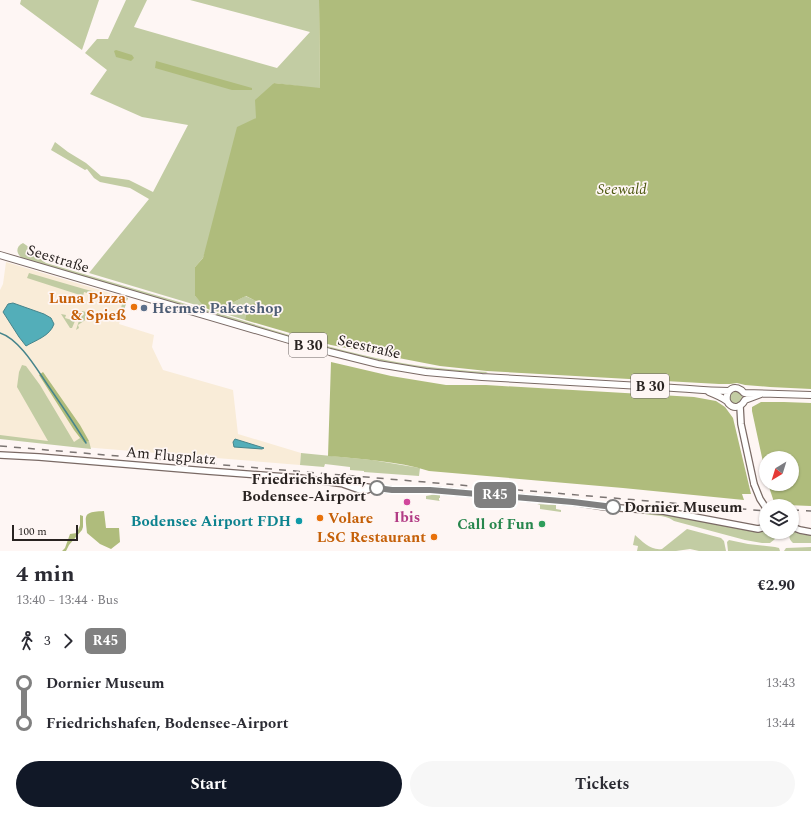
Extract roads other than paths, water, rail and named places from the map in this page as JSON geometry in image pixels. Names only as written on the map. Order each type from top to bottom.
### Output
[{"type":"main road","name":"Seestraße","points":[[0,255],[354,358],[408,369],[482,377],[707,391]]},
{"type":"main road","name":"B 30","points":[[707,391],[729,391],[733,388],[738,388],[744,392],[811,395]]},
{"type":"main road","name":"B 30","points":[[707,391],[727,401],[733,406]]},
{"type":"main road","points":[[727,401],[726,397],[729,391]]},
{"type":"main road","points":[[733,406],[740,406],[743,404],[745,400],[744,392]]},
{"type":"main road","name":"B 30","points":[[745,400],[765,393]]},
{"type":"street","points":[[733,406],[741,424]]},
{"type":"street","points":[[740,406],[741,424],[754,484],[760,499]]},
{"type":"street","name":"Am Flugplatz","points":[[0,455],[300,478],[392,490],[430,490],[573,502],[605,507],[663,511],[759,529]]},
{"type":"street","points":[[799,530],[811,532]]},
{"type":"water","points":[[13,303],[51,318],[54,324],[52,328],[42,337],[26,346],[3,312],[8,304]]},
{"type":"water","points":[[235,439],[264,448],[234,447],[233,442]]},
{"type":"waterway","points":[[0,333],[14,341],[38,370],[86,443]]},
{"type":"railway","points":[[0,446],[759,510]]},
{"type":"railway","points":[[799,510],[811,511]]},
{"type":"place","name":"Luna Pizza & Spieß","points":[[134,307]]},
{"type":"place","name":"Hermes Paketshop","points":[[144,308]]},
{"type":"place","name":"Friedrichshafen, Bodensee-Airport","points":[[377,488]]},
{"type":"place","name":"Ibis","points":[[407,502]]},
{"type":"place","name":"Dornier Museum","points":[[613,507]]},
{"type":"place","name":"Volare","points":[[320,518]]},
{"type":"place","name":"Bodensee Airport FDH","points":[[299,521]]},
{"type":"place","name":"Call of Fun","points":[[542,524]]},
{"type":"place","name":"LSC Restaurant","points":[[434,537]]},
{"type":"park label","name":"Seewald","points":[[622,189]]}]
